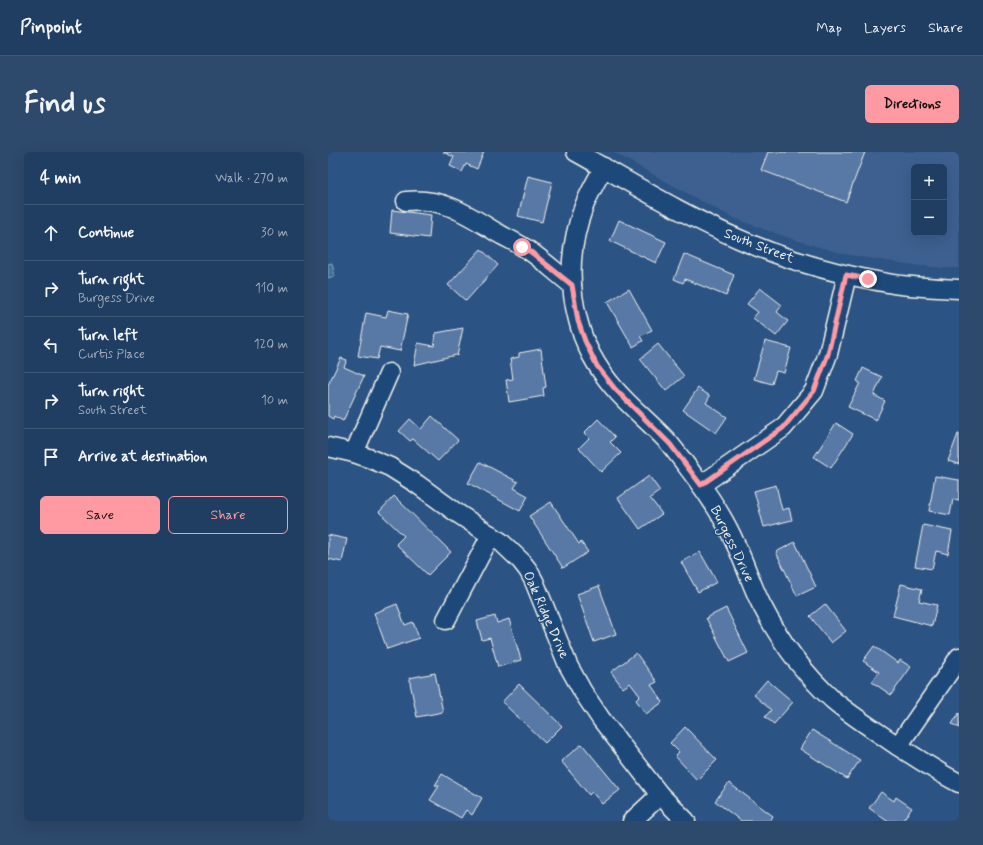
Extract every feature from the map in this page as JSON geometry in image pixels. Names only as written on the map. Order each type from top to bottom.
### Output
[{"type":"street","name":"South Street","points":[[576,152],[687,214],[739,240],[792,259],[846,275],[893,284],[959,289]]},
{"type":"street","name":"Burgess Drive","points":[[604,167],[583,209],[577,229],[572,263],[572,285],[578,321],[585,341],[597,366],[615,389],[670,444],[701,485],[735,542],[761,604],[798,662],[820,687],[850,713],[943,776],[959,783]]},
{"type":"street","points":[[406,201],[434,201],[463,212],[531,252],[572,285]]},
{"type":"street","points":[[701,485],[783,428],[814,391],[828,354],[846,275]]},
{"type":"street","points":[[354,453],[389,373]]},
{"type":"street","name":"Oak Ridge Drive","points":[[328,447],[354,453],[371,459],[403,475],[501,542],[521,561],[534,581],[568,665],[577,682],[601,719],[660,795],[686,821]]},
{"type":"street","points":[[446,620],[491,535]]},
{"type":"street","points":[[898,746],[959,657]]},
{"type":"street","points":[[632,821],[660,795]]},
{"type":"shaded area","points":[[613,152],[959,152],[959,268],[912,265],[844,254],[808,244],[736,219]]},
{"type":"water","points":[[332,263],[335,276],[328,278],[328,264]]},
{"type":"building","points":[[443,152],[484,152],[477,169],[466,164],[462,172],[450,166],[454,157]]},
{"type":"building","points":[[768,152],[865,152],[846,202],[761,170]]},
{"type":"building","points":[[528,176],[552,182],[542,222],[518,216]]},
{"type":"building","points":[[392,210],[431,215],[429,238],[390,233]]},
{"type":"building","points":[[619,220],[666,242],[656,263],[610,241]]},
{"type":"building","points":[[481,249],[498,265],[466,301],[448,285]]},
{"type":"building","points":[[684,254],[734,275],[726,296],[685,279],[683,283],[674,279]]},
{"type":"building","points":[[760,288],[782,305],[777,312],[788,321],[776,336],[753,318],[758,312],[747,304]]},
{"type":"building","points":[[629,289],[652,330],[640,336],[643,341],[633,347],[607,302]]},
{"type":"building","points":[[388,310],[408,314],[400,351],[380,347],[377,359],[358,356],[366,313],[386,317]]},
{"type":"building","points":[[463,328],[457,356],[414,365],[418,343],[434,346],[436,333]]},
{"type":"building","points":[[765,341],[791,348],[784,373],[776,371],[772,384],[754,379]]},
{"type":"building","points":[[658,344],[684,376],[666,391],[640,359]]},
{"type":"building","points":[[541,349],[546,387],[543,388],[544,396],[509,402],[506,380],[513,379],[510,359],[519,357],[519,353]]},
{"type":"building","points":[[341,358],[347,360],[344,367],[364,376],[343,421],[334,416],[333,419],[328,416],[328,385]]},
{"type":"building","points":[[863,368],[882,377],[874,395],[885,401],[876,420],[848,407],[860,383],[857,381]]},
{"type":"building","points":[[698,388],[710,396],[706,403],[727,417],[716,433],[683,410]]},
{"type":"building","points":[[432,416],[458,440],[438,461],[413,439],[410,441],[399,431],[410,419],[421,429]]},
{"type":"building","points":[[598,419],[615,437],[610,442],[621,453],[601,472],[579,448],[589,438],[584,433]]},
{"type":"building","points":[[836,423],[853,434],[831,468],[814,457]]},
{"type":"building","points":[[959,434],[959,464],[948,461]]},
{"type":"building","points":[[480,462],[518,482],[514,488],[528,496],[520,511],[468,483]]},
{"type":"building","points":[[649,476],[660,491],[650,498],[662,514],[640,529],[618,498]]},
{"type":"building","points":[[935,476],[959,480],[959,500],[953,499],[950,515],[929,511]]},
{"type":"building","points":[[776,485],[782,510],[789,508],[792,520],[764,527],[754,491]]},
{"type":"building","points":[[394,496],[451,552],[428,575],[396,544],[404,536],[379,512]]},
{"type":"building","points":[[551,502],[579,544],[581,542],[588,552],[563,568],[529,516]]},
{"type":"building","points":[[923,525],[952,531],[948,554],[936,551],[932,569],[915,566]]},
{"type":"building","points":[[328,535],[347,539],[342,562],[328,559]]},
{"type":"building","points":[[795,542],[816,587],[797,596],[776,552]]},
{"type":"building","points":[[700,552],[717,582],[698,592],[681,562]]},
{"type":"building","points":[[901,584],[922,589],[919,601],[937,605],[932,626],[893,616]]},
{"type":"building","points":[[599,586],[616,634],[594,642],[577,594]]},
{"type":"building","points":[[397,604],[405,625],[413,622],[419,638],[387,649],[374,613]]},
{"type":"building","points":[[825,604],[846,631],[831,643],[810,616]]},
{"type":"building","points":[[726,608],[748,653],[729,662],[706,618]]},
{"type":"building","points":[[495,616],[497,623],[509,619],[521,660],[498,667],[490,638],[482,640],[477,621]]},
{"type":"building","points":[[874,646],[898,663],[900,660],[911,667],[891,695],[872,682],[879,672],[863,661]]},
{"type":"building","points":[[636,653],[657,682],[651,685],[663,702],[646,714],[636,700],[640,696],[630,683],[623,688],[611,672]]},
{"type":"building","points":[[435,673],[443,712],[417,717],[409,678]]},
{"type":"building","points":[[767,680],[793,702],[774,724],[765,717],[771,710],[754,695]]},
{"type":"building","points":[[519,684],[562,726],[545,743],[502,702]]},
{"type":"building","points":[[959,713],[959,728],[952,724]]},
{"type":"building","points":[[685,727],[717,760],[697,780],[675,756],[679,752],[670,743]]},
{"type":"building","points":[[812,730],[860,760],[847,779],[800,749]]},
{"type":"building","points":[[582,744],[620,790],[602,804],[592,792],[589,795],[561,761]]},
{"type":"building","points":[[442,774],[482,798],[472,815],[466,810],[461,818],[430,800],[439,786],[435,785]]},
{"type":"building","points":[[729,783],[773,816],[770,821],[741,821],[715,801]]},
{"type":"building","points":[[881,792],[894,801],[896,797],[912,808],[902,821],[887,821],[869,808]]},
{"type":"route","points":[[522,247],[547,264],[572,285],[578,321],[585,341],[597,366],[615,389],[670,444],[701,485],[783,428],[814,391],[828,354],[846,275],[868,279]]}]
